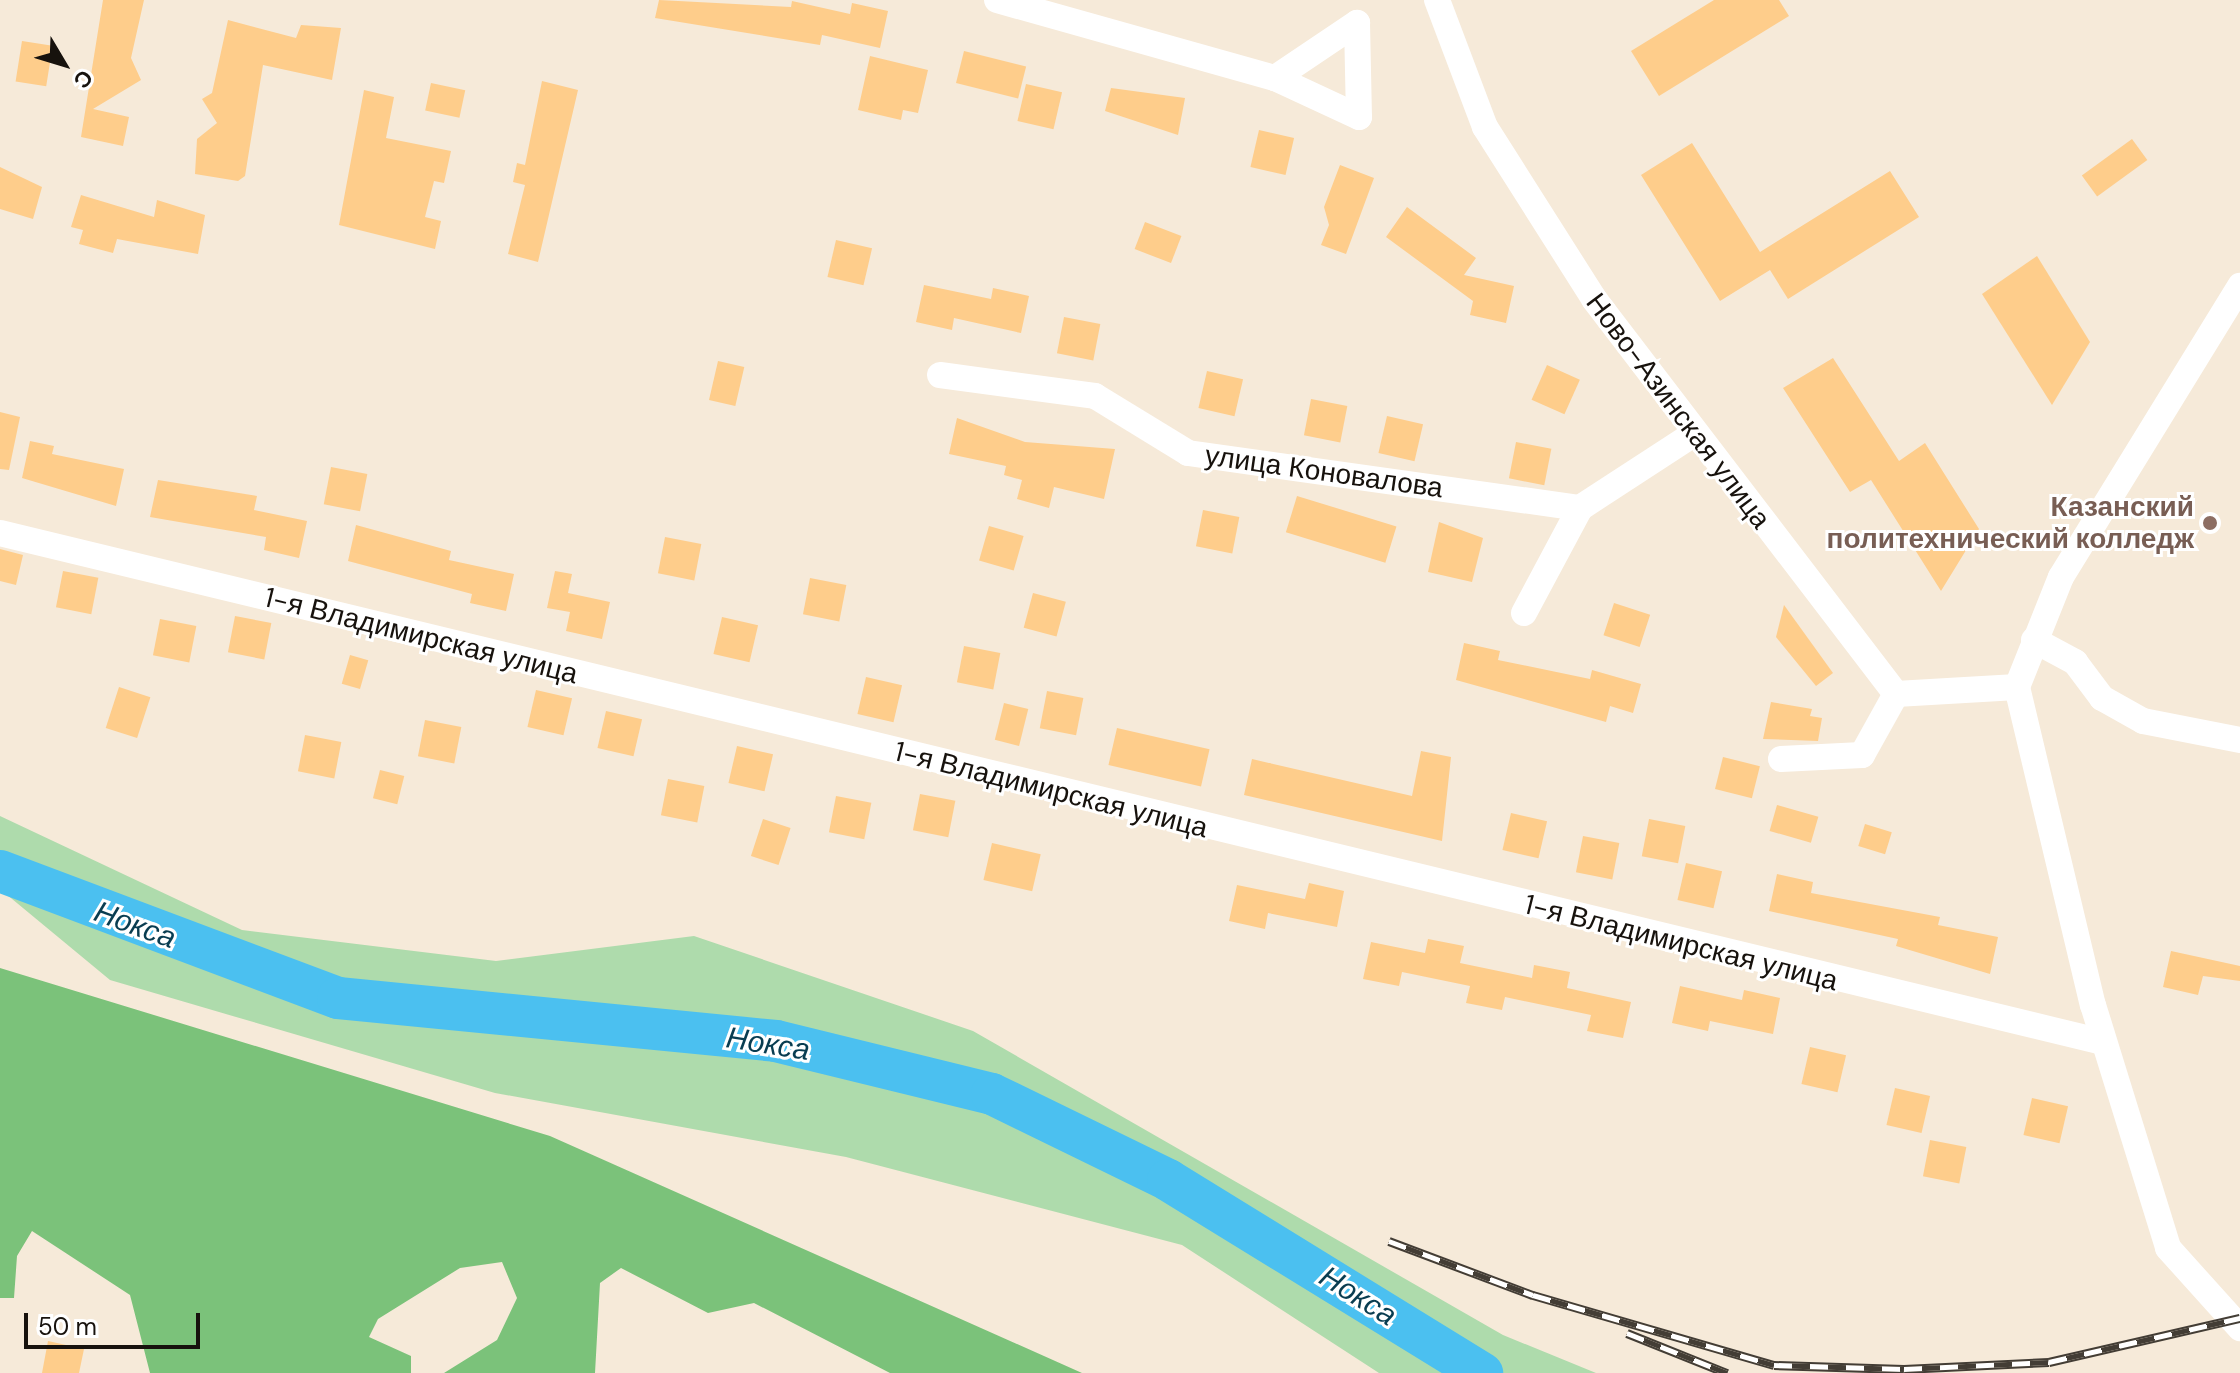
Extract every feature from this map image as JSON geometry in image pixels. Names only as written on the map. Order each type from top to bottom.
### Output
[{"type":"street","points":[[997,0],[1275,78]]},
{"type":"street","name":"Ново-Азинская улица","points":[[1437,0],[1485,127],[1594,299],[1692,435],[1896,694]]},
{"type":"street","points":[[2240,286],[2061,577],[2017,687],[2103,1042],[2168,1248],[2240,1328]]},
{"type":"street","name":"улица Коновалова","points":[[940,375],[1095,396],[1188,453],[1580,508]]},
{"type":"street","points":[[1524,613],[1580,508],[1692,435]]},
{"type":"street","name":"1-я Владимирская улица","points":[[0,533],[2103,1042]]},
{"type":"street","points":[[2034,640],[2075,662],[2102,698],[2143,721],[2240,740]]},
{"type":"street","points":[[1781,759],[1862,755],[1896,694],[2017,687]]},
{"type":"green space","points":[[0,816],[242,930],[496,961],[694,936],[973,1031],[1503,1335],[1596,1373],[1379,1373],[1182,1245],[846,1157],[495,1093],[110,980],[0,889]]},
{"type":"green space","points":[[0,968],[550,1136],[1082,1373],[890,1373],[754,1303],[708,1313],[621,1268],[600,1283],[595,1373],[444,1373],[497,1340],[517,1298],[502,1262],[460,1268],[378,1319],[369,1337],[411,1356],[411,1373],[150,1373],[130,1295],[32,1231],[17,1256],[14,1298],[0,1298]]},
{"type":"building","points":[[103,0],[144,0],[131,58],[141,80],[93,109],[129,117],[123,146],[81,137]]},
{"type":"building","points":[[659,0],[791,7],[792,1],[850,14],[852,3],[888,11],[880,48],[822,35],[820,45],[655,18]]},
{"type":"building","points":[[1714,0],[1779,0],[1789,16],[1659,96],[1631,51]]},
{"type":"building","points":[[228,20],[296,38],[301,25],[341,28],[332,80],[263,65],[245,176],[238,181],[195,174],[197,139],[217,123],[202,99],[212,93]]},
{"type":"building","points":[[22,41],[53,46],[46,86],[16,81]]},
{"type":"building","points":[[964,51],[1026,66],[1018,99],[956,83]]},
{"type":"building","points":[[870,56],[928,70],[918,113],[903,110],[901,120],[858,110]]},
{"type":"building","points":[[542,81],[578,90],[538,262],[508,254],[525,185],[513,182],[517,163],[525,165]]},
{"type":"building","points":[[431,83],[465,90],[459,118],[425,110]]},
{"type":"building","points":[[1026,84],[1062,92],[1054,129],[1017,121]]},
{"type":"building","points":[[1111,88],[1185,98],[1178,135],[1105,111]]},
{"type":"building","points":[[364,90],[394,97],[386,138],[451,151],[444,183],[434,181],[425,217],[441,221],[435,249],[339,225]]},
{"type":"building","points":[[1259,130],[1294,138],[1286,175],[1250,167]]},
{"type":"building","points":[[2132,139],[2147,160],[2097,196],[2082,175]]},
{"type":"building","points":[[1692,143],[1760,252],[1890,171],[1919,217],[1788,299],[1770,270],[1720,301],[1641,175]]},
{"type":"building","points":[[1340,165],[1374,178],[1346,254],[1321,245],[1329,225],[1324,207]]},
{"type":"building","points":[[0,167],[42,187],[33,219],[0,209]]},
{"type":"building","points":[[81,195],[154,217],[157,200],[205,215],[198,254],[117,239],[113,253],[79,244],[83,230],[71,227]]},
{"type":"building","points":[[1407,207],[1476,258],[1464,275],[1514,286],[1506,323],[1470,315],[1473,301],[1386,237]]},
{"type":"building","points":[[1145,222],[1181,236],[1171,263],[1135,249]]},
{"type":"building","points":[[836,240],[872,248],[864,285],[827,277]]},
{"type":"building","points":[[2037,256],[2090,342],[2052,405],[1982,294]]},
{"type":"building","points":[[924,285],[991,299],[993,288],[1029,296],[1021,333],[954,318],[952,330],[916,322]]},
{"type":"building","points":[[1064,317],[1100,324],[1093,360],[1057,353]]},
{"type":"building","points":[[1833,358],[1899,461],[1925,443],[1979,529],[1941,591],[1871,480],[1850,492],[1783,388]]},
{"type":"building","points":[[718,361],[744,367],[735,406],[709,400]]},
{"type":"building","points":[[1547,365],[1580,380],[1564,414],[1532,400]]},
{"type":"building","points":[[1207,371],[1243,379],[1235,416],[1198,408]]},
{"type":"building","points":[[1311,399],[1347,406],[1340,442],[1304,435]]},
{"type":"building","points":[[0,412],[20,417],[9,470],[0,469]]},
{"type":"building","points":[[1387,416],[1423,424],[1415,461],[1378,453]]},
{"type":"building","points":[[957,418],[1025,442],[1115,449],[1104,499],[1054,487],[1049,508],[1017,499],[1022,480],[1004,475],[1006,466],[949,454]]},
{"type":"building","points":[[30,441],[54,446],[52,454],[124,469],[116,506],[22,478]]},
{"type":"building","points":[[1516,442],[1551,449],[1544,485],[1509,478]]},
{"type":"building","points":[[331,467],[367,474],[360,511],[324,504]]},
{"type":"building","points":[[158,480],[257,496],[254,510],[307,521],[299,558],[264,550],[266,537],[150,517]]},
{"type":"building","points":[[1297,496],[1396,526],[1385,563],[1286,532]]},
{"type":"building","points":[[1203,510],[1239,517],[1232,553],[1196,546]]},
{"type":"building","points":[[1439,522],[1483,538],[1472,582],[1428,572]]},
{"type":"building","points":[[356,525],[451,551],[449,560],[514,574],[506,611],[470,603],[472,594],[348,561]]},
{"type":"building","points":[[989,526],[1024,536],[1014,571],[979,561]]},
{"type":"building","points":[[665,537],[701,544],[694,580],[658,573]]},
{"type":"building","points":[[0,549],[23,555],[16,585],[0,581]]},
{"type":"building","points":[[63,571],[98,578],[91,614],[56,607]]},
{"type":"building","points":[[555,571],[572,574],[568,593],[610,602],[602,639],[566,631],[570,612],[547,608]]},
{"type":"building","points":[[810,578],[846,585],[839,621],[803,614]]},
{"type":"building","points":[[1033,593],[1066,602],[1057,637],[1024,628]]},
{"type":"building","points":[[1614,603],[1650,615],[1640,647],[1603,635]]},
{"type":"building","points":[[1784,605],[1833,673],[1816,686],[1776,637]]},
{"type":"building","points":[[235,616],[271,623],[264,659],[228,652]]},
{"type":"building","points":[[722,617],[758,625],[750,662],[713,654]]},
{"type":"building","points":[[160,619],[196,626],[189,662],[153,655]]},
{"type":"building","points":[[1464,643],[1500,651],[1498,660],[1590,679],[1592,670],[1641,684],[1633,713],[1610,706],[1606,722],[1456,680]]},
{"type":"building","points":[[964,646],[1000,653],[993,689],[957,682]]},
{"type":"building","points":[[350,655],[368,660],[360,689],[342,684]]},
{"type":"building","points":[[866,677],[902,685],[894,722],[857,714]]},
{"type":"building","points":[[119,687],[150,697],[137,738],[106,728]]},
{"type":"building","points":[[536,690],[572,698],[564,735],[527,727]]},
{"type":"building","points":[[1047,691],[1083,698],[1076,735],[1040,728]]},
{"type":"building","points":[[1771,702],[1812,709],[1810,716],[1822,718],[1818,741],[1763,739]]},
{"type":"building","points":[[1004,703],[1028,709],[1019,746],[995,740]]},
{"type":"building","points":[[606,711],[642,719],[634,756],[597,748]]},
{"type":"building","points":[[425,720],[461,727],[454,763],[418,756]]},
{"type":"building","points":[[1117,728],[1210,749],[1201,786],[1108,765]]},
{"type":"building","points":[[305,735],[341,742],[334,778],[298,771]]},
{"type":"building","points":[[737,746],[773,754],[765,791],[728,783]]},
{"type":"building","points":[[1421,751],[1451,757],[1442,841],[1244,795],[1252,759],[1412,796]]},
{"type":"building","points":[[1723,757],[1760,766],[1752,798],[1715,789]]},
{"type":"building","points":[[380,770],[404,776],[397,804],[373,798]]},
{"type":"building","points":[[668,779],[704,786],[697,822],[661,815]]},
{"type":"building","points":[[920,794],[955,801],[948,837],[913,830]]},
{"type":"building","points":[[836,796],[871,803],[864,839],[829,832]]},
{"type":"building","points":[[1777,805],[1818,817],[1811,843],[1770,831]]},
{"type":"building","points":[[1511,813],[1547,821],[1539,858],[1502,850]]},
{"type":"building","points":[[763,819],[791,828],[779,865],[751,856]]},
{"type":"building","points":[[1649,819],[1685,826],[1678,863],[1642,856]]},
{"type":"building","points":[[1865,824],[1892,832],[1885,854],[1858,846]]},
{"type":"building","points":[[1583,836],[1619,843],[1612,879],[1576,872]]},
{"type":"building","points":[[992,843],[1041,854],[1032,891],[983,880]]},
{"type":"building","points":[[1686,863],[1722,871],[1714,908],[1677,900]]},
{"type":"building","points":[[1777,874],[1813,882],[1811,893],[1940,917],[1938,925],[1998,937],[1990,974],[1896,946],[1898,939],[1769,911]]},
{"type":"building","points":[[1309,883],[1344,891],[1337,927],[1268,913],[1265,929],[1229,921],[1237,885],[1305,899]]},
{"type":"building","points":[[1428,939],[1464,946],[1460,963],[1532,978],[1534,965],[1570,972],[1567,988],[1631,1002],[1623,1038],[1587,1031],[1591,1015],[1505,997],[1502,1010],[1466,1003],[1470,986],[1402,972],[1399,986],[1363,979],[1371,942],[1425,953]]},
{"type":"building","points":[[2171,951],[2240,966],[2240,981],[2203,976],[2198,995],[2163,987]]},
{"type":"building","points":[[1680,986],[1742,1000],[1744,990],[1780,998],[1773,1034],[1710,1021],[1708,1031],[1672,1023]]},
{"type":"building","points":[[1810,1047],[1846,1055],[1838,1092],[1801,1084]]},
{"type":"building","points":[[1895,1088],[1930,1096],[1922,1133],[1886,1125]]},
{"type":"building","points":[[2032,1098],[2068,1106],[2060,1143],[2023,1135]]},
{"type":"building","points":[[1930,1140],[1966,1147],[1959,1183],[1923,1176]]},
{"type":"building","points":[[48,1341],[84,1349],[79,1373],[42,1373]]},
{"type":"waterway","name":"Нокса","points":[[0,871],[338,998],[776,1041],[992,1094],[1168,1180],[1482,1373]]},
{"type":"railway","points":[[1389,1241],[1533,1295],[1774,1365],[1904,1369],[2049,1362],[2240,1318]]},
{"type":"railway","points":[[1627,1333],[1727,1373]]},
{"type":"place","name":"Казанский политехнический колледж","points":[[2210,523]]}]
